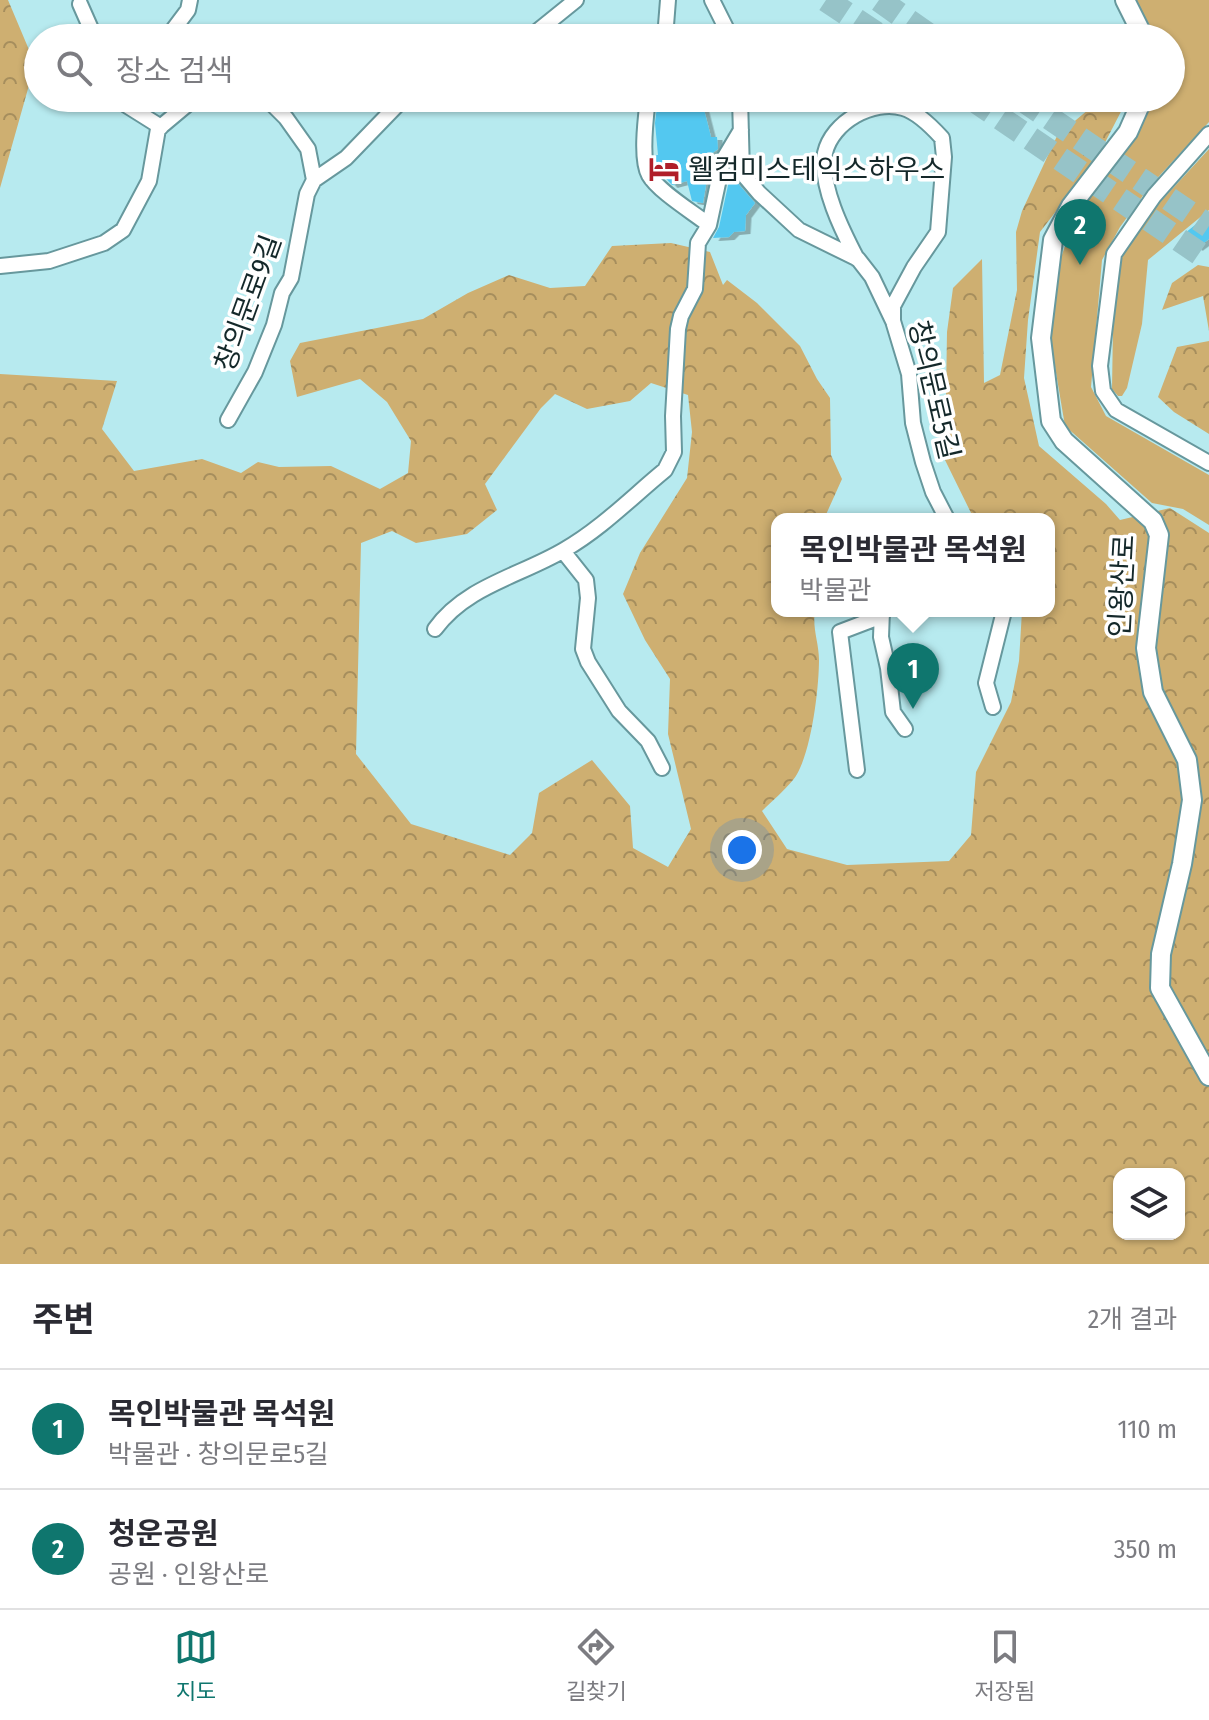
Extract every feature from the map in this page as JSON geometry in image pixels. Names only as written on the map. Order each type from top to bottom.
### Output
[{"type":"street","points":[[178,24],[188,10],[190,0]]},
{"type":"street","points":[[546,24],[576,0]]},
{"type":"street","points":[[666,24],[668,0]]},
{"type":"street","points":[[712,0],[724,24]]},
{"type":"street","points":[[1125,0],[1137,24]]},
{"type":"street","points":[[80,4],[89,24]]},
{"type":"street","points":[[137,112],[161,127]]},
{"type":"street","points":[[0,266],[49,261],[104,243],[123,230],[149,181],[158,129],[179,112]]},
{"type":"street","points":[[280,112],[308,149],[314,180],[346,158],[390,112]]},
{"type":"street","points":[[646,112],[644,131],[648,174],[709,225]]},
{"type":"street","points":[[740,112],[742,173],[799,230],[858,259]]},
{"type":"street","name":"창의문로5길","points":[[862,112],[841,126],[825,152],[825,175],[841,228],[872,277],[893,321],[909,374],[913,423],[923,462],[944,513]]},
{"type":"street","name":"창의문로5길","points":[[893,321],[893,306],[938,232],[944,157],[942,138],[911,112]]},
{"type":"street","name":"인왕산로","points":[[1137,112],[1128,132],[1071,206],[1053,240],[1041,338],[1051,421],[1064,441],[1153,521],[1159,535],[1146,648],[1153,692],[1187,760],[1192,800],[1182,864],[1161,954],[1160,988],[1209,1076]]},
{"type":"street","points":[[435,629],[470,595],[563,551],[665,470],[674,452],[678,329],[695,289],[698,243],[709,225],[723,160],[741,130]]},
{"type":"street","points":[[1209,134],[1154,196],[1114,254],[1100,366],[1103,391],[1116,410],[1209,463]]},
{"type":"street","name":"창의문로9길","points":[[228,420],[255,372],[274,325],[282,293],[291,278],[307,194],[314,180]]},
{"type":"street","points":[[563,551],[586,580],[588,598],[583,649],[588,662],[619,711],[648,741],[662,768]]},
{"type":"street","points":[[857,770],[840,632],[873,617]]},
{"type":"street","points":[[882,617],[881,637],[893,712],[905,729]]},
{"type":"street","points":[[993,707],[986,683],[1002,617]]},
{"type":"green space","points":[[0,0],[8,0],[24,38],[24,103],[0,188]]},
{"type":"green space","points":[[1136,0],[1209,0],[1209,122],[1150,186],[1120,227],[1102,260],[1091,387],[1106,416],[1209,475],[1209,525],[1183,509],[1152,503],[1065,426],[1050,337],[1057,269],[1076,215],[1122,154],[1148,112],[1185,112],[1185,24],[1146,24]]},
{"type":"green space","points":[[1086,112],[1121,112],[1097,158],[1040,232],[1024,378],[1039,446],[1120,520],[1170,508],[1209,533],[1209,1264],[0,1264],[0,374],[117,381],[102,429],[134,471],[202,459],[241,473],[258,462],[279,467],[331,466],[380,489],[408,473],[411,441],[387,402],[360,379],[297,397],[290,361],[300,343],[423,319],[468,293],[509,275],[550,288],[585,286],[612,246],[671,243],[710,252],[723,285],[727,280],[757,303],[800,346],[830,398],[831,455],[842,479],[827,513],[771,513],[771,617],[814,617],[819,673],[805,756],[789,784],[762,811],[787,849],[847,865],[949,861],[971,835],[976,772],[1011,702],[1019,661],[1022,617],[1055,617],[1055,513],[971,513],[945,460],[947,332],[953,288],[982,259],[984,383],[1000,375],[1017,290],[1016,232],[1022,211],[1057,136]],"holes":[[[651,383],[688,395],[692,432],[687,478],[640,553],[623,594],[645,640],[670,679],[668,734],[691,829],[668,867],[633,848],[630,806],[592,760],[539,793],[532,833],[510,855],[411,824],[356,754],[361,543],[392,531],[416,543],[467,534],[497,510],[485,484],[541,408],[555,394],[587,409],[630,401]]]},
{"type":"green space","points":[[1209,149],[1209,210],[1148,260],[1142,324],[1127,388],[1122,396],[1118,396],[1112,389],[1113,327],[1121,258],[1151,212]]},
{"type":"green space","points":[[1198,265],[1209,267],[1209,331],[1203,296],[1162,310],[1172,283]]},
{"type":"green space","points":[[1209,341],[1209,434],[1174,412],[1158,397],[1177,347]]},
{"type":"building","points":[[656,112],[705,112],[711,137],[717,137],[718,149],[711,154],[703,203],[692,201],[687,181],[672,185],[658,170]]},
{"type":"building","points":[[732,167],[734,179],[755,203],[746,215],[745,231],[734,232],[729,237],[713,238],[719,227]]},
{"type":"building","points":[[1209,214],[1209,239],[1197,248],[1185,233]]},
{"type":"tunnel","points":[[826,0],[862,24]]},
{"type":"tunnel","points":[[879,0],[913,24]]},
{"type":"tunnel","points":[[992,112],[1209,260]]},
{"type":"tunnel","points":[[1041,112],[1209,226]]},
{"type":"place","name":"웰컴미스테익스하우스","points":[[664,169]]},
{"type":"place","name":"청운공원","points":[[1080,265]]},
{"type":"place","name":"목인박물관 목석원","points":[[913,709]]}]
